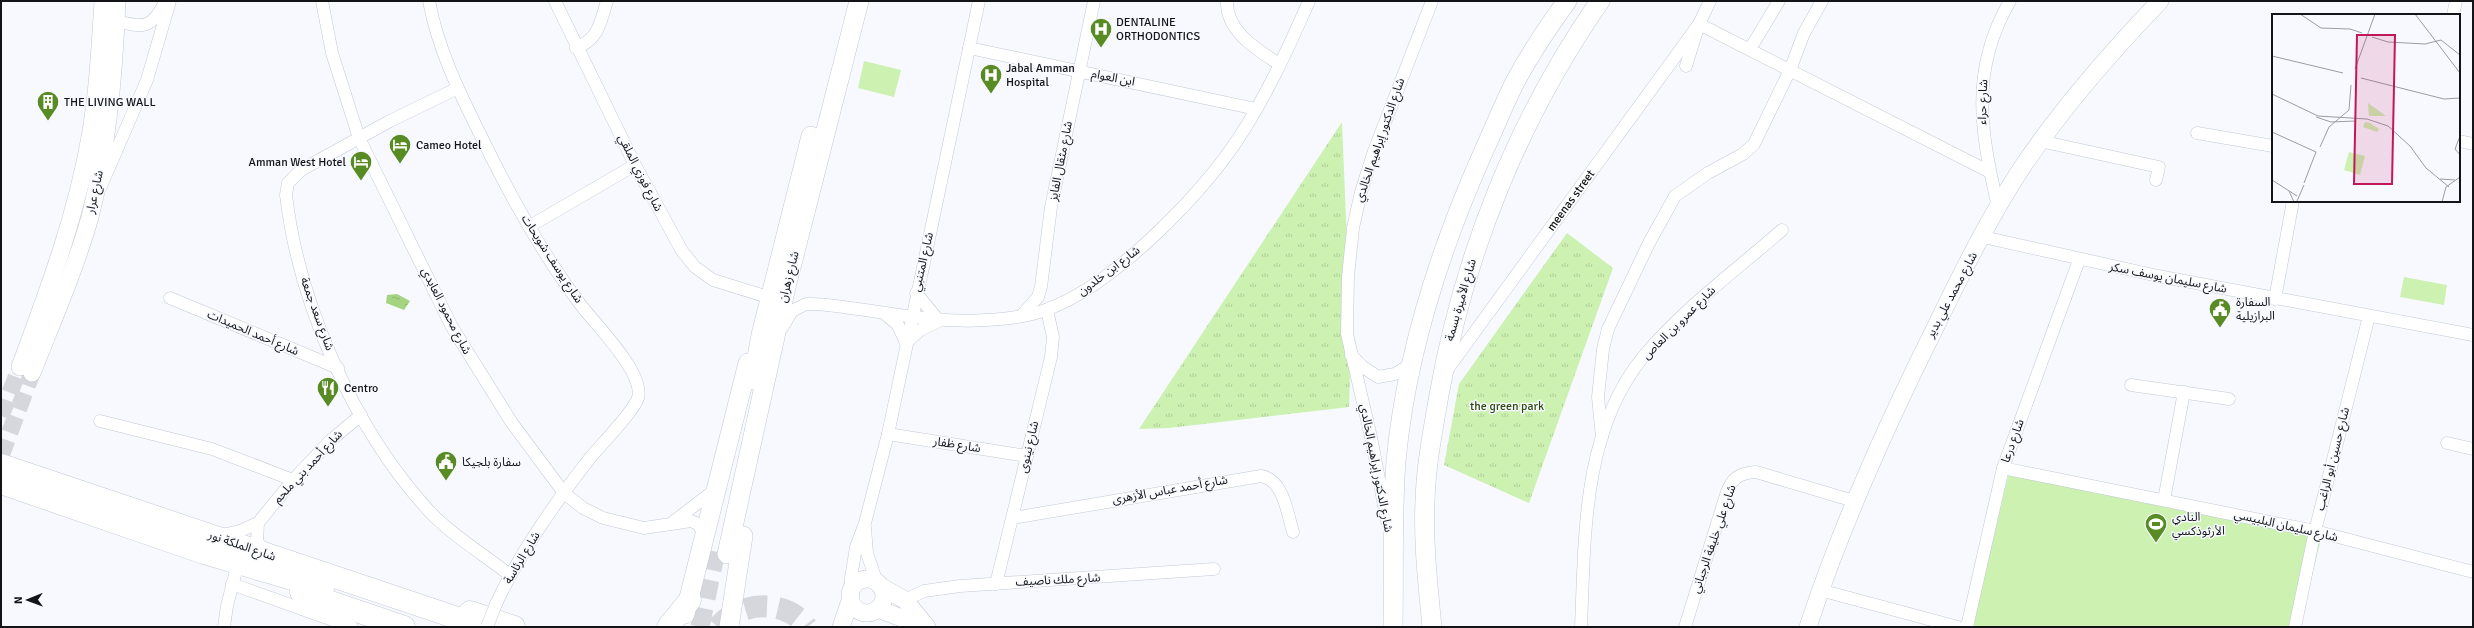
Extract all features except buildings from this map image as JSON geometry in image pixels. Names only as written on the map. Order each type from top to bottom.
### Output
[{"type":"highway","name":"شارع الملكة نور","points":[[1,465],[268,555],[285,569],[451,627]]},
{"type":"highway","name":"شارع الملكة نور","points":[[1,483],[238,563],[285,569],[485,627]]},
{"type":"highway","points":[[404,627],[311,596],[290,586],[285,569],[305,561],[327,565],[514,627]]},
{"type":"main road","name":"شارع زهران","points":[[717,547],[767,371],[770,298],[846,1]]},
{"type":"main road","name":"شارع زهران","points":[[717,547],[768,336],[858,1]]},
{"type":"main road","points":[[1393,627],[1393,558],[1396,461],[1411,364],[1430,292],[1457,212],[1516,81],[1567,1]]},
{"type":"main road","name":"شارع الأميرة بسمة","points":[[1432,627],[1425,542],[1425,499],[1432,434],[1442,376],[1466,278],[1506,170],[1544,89],[1600,1]]},
{"type":"main road","points":[[682,620],[717,547],[716,489],[748,363],[768,336]]},
{"type":"main road","points":[[728,626],[765,412],[767,371]]},
{"type":"street","name":"شارع عرار","points":[[103,1],[94,112],[86,161],[59,260],[26,370],[71,272],[94,197],[109,111],[118,1]]},
{"type":"street","points":[[117,20],[140,27],[146,26],[156,17],[166,1]]},
{"type":"street","points":[[94,197],[109,170],[146,80],[170,1]]},
{"type":"street","name":"شارع محمود العابدي","points":[[322,1],[332,53],[359,138],[467,353],[512,423],[564,493],[583,508],[619,523],[644,528],[673,522],[696,523],[717,547]]},
{"type":"street","name":"شارع يوسف شويحات","points":[[430,1],[439,42],[458,88],[504,183],[571,292],[630,368],[638,386],[636,403],[564,493]]},
{"type":"street","name":"شارع فوزي الملقي","points":[[555,1],[576,48],[673,237],[695,267],[723,285],[770,298]]},
{"type":"street","points":[[576,48],[588,44],[594,38],[607,1]]},
{"type":"street","name":"شارع المتنبي","points":[[842,627],[851,596],[852,566],[858,538],[865,523],[888,434],[916,293],[979,1]]},
{"type":"street","name":"شارع مثقال الفايز","points":[[1021,316],[1038,297],[1041,287],[1048,226],[1093,1]]},
{"type":"street","points":[[1227,1],[1226,12],[1234,27],[1246,41],[1279,64]]},
{"type":"street","name":"شارع ابن خلدون","points":[[768,336],[792,312],[802,305],[813,304],[939,321],[988,320],[1021,316],[1047,310],[1089,288],[1156,233],[1208,177],[1236,142],[1256,109],[1309,1]]},
{"type":"street","name":"شارع الدكتور إبراهيم الخالدي","points":[[1393,558],[1373,444],[1351,355],[1346,324],[1346,298],[1353,228],[1358,203],[1374,151],[1432,1]]},
{"type":"street","points":[[1686,66],[1699,24],[1710,1]]},
{"type":"street","points":[[1750,49],[1779,1]]},
{"type":"street","points":[[1602,437],[1598,397],[1604,341],[1618,307],[1657,227],[1670,202],[1682,190],[1708,173],[1749,150],[1761,131],[1790,70],[1804,33],[1822,1]]},
{"type":"street","name":"شارع حراء","points":[[1998,207],[1988,171],[1983,130],[1982,90],[1987,51],[1996,26],[2010,1]]},
{"type":"street","name":"شارع محمد علي بدير","points":[[1808,627],[1820,590],[1854,501],[1917,363],[1998,207],[2040,141],[2085,84],[2160,1]]},
{"type":"street","points":[[2453,14],[2456,1]]},
{"type":"street","points":[[1699,24],[1988,171]]},
{"type":"street","name":"meenas street","points":[[1442,376],[1699,24]]},
{"type":"street","name":"ابن العوام","points":[[969,48],[1256,109]]},
{"type":"street","name":"شارع سعد جمعة","points":[[458,88],[359,138],[293,176],[288,183],[286,195],[306,290],[338,368],[361,415],[393,466],[430,511],[453,532],[510,575]]},
{"type":"street","points":[[2197,132],[2272,146]]},
{"type":"street","points":[[2040,141],[2159,167],[2156,180]]},
{"type":"street","points":[[2460,141],[2473,144]]},
{"type":"street","points":[[530,226],[635,165]]},
{"type":"street","points":[[2275,299],[2293,202]]},
{"type":"street","name":"شارع عمرو بن العاص","points":[[1581,627],[1586,519],[1593,474],[1602,437],[1623,387],[1643,357],[1704,296],[1782,230]]},
{"type":"street","name":"شارع سليمان يوسف سكر","points":[[1983,237],[2078,260],[2275,299],[2473,334]]},
{"type":"street","name":"شارع درعا","points":[[1967,627],[2003,468],[2078,260]]},
{"type":"street","points":[[884,313],[898,324],[906,343],[920,330],[939,321],[916,293]]},
{"type":"street","name":"شارع أحمد الحميدات","points":[[170,298],[338,368]]},
{"type":"street","name":"شارع نينوى","points":[[996,584],[1053,346],[1047,310]]},
{"type":"street","name":"شارع حسين أبو الراغب","points":[[2295,627],[2315,531],[2369,316]]},
{"type":"street","points":[[1351,355],[1363,367],[1378,377],[1395,374],[1411,364]]},
{"type":"street","points":[[2131,385],[2229,398]]},
{"type":"street","points":[[2164,500],[2184,392]]},
{"type":"street","name":"شارع أحمد بني ملحم","points":[[258,523],[293,480],[331,440],[361,415]]},
{"type":"street","points":[[100,420],[212,449],[293,480]]},
{"type":"street","name":"شارع ظفار","points":[[888,434],[1027,456]]},
{"type":"street","points":[[2447,443],[2473,449]]},
{"type":"street","name":"شارع سليمان البلبيسي","points":[[2003,468],[2315,531],[2473,572]]},
{"type":"street","name":"شارع علي خليفة الرجباني","points":[[1685,627],[1728,490],[1735,477],[1744,473],[1756,472],[1854,501]]},
{"type":"street","name":"شارع أحمد عباس الأزهرى","points":[[1013,518],[1261,476],[1268,477],[1278,487],[1293,532]]},
{"type":"street","name":"شارع محمود العابدي","points":[[673,522],[716,489]]},
{"type":"street","name":"شارع الرئاسة","points":[[485,627],[510,575],[564,493]]},
{"type":"street","points":[[210,535],[233,533],[258,523],[257,541],[268,555]]},
{"type":"street","name":"شارع المتنبي","points":[[865,523],[867,553],[879,584]]},
{"type":"street","points":[[224,627],[232,584],[238,563]]},
{"type":"street","name":"شارع ملك ناصيف","points":[[905,600],[919,592],[934,589],[1214,569]]},
{"type":"street","points":[[868,579],[905,600],[926,627],[876,610],[859,610],[851,596],[859,582],[868,579]]},
{"type":"street","points":[[232,584],[352,627]]},
{"type":"street","points":[[860,627],[876,610],[884,598],[879,584]]},
{"type":"street","points":[[1820,590],[1958,627]]},
{"type":"green space","points":[[864,61],[901,70],[894,97],[858,88]]},
{"type":"green space","points":[[1342,122],[1351,340],[1349,407],[1169,428],[1139,429]]},
{"type":"green space","name":"the green park","points":[[1567,233],[1613,268],[1529,503],[1444,465],[1459,384]]},
{"type":"green space","points":[[2404,277],[2447,285],[2444,305],[2400,297]]},
{"type":"green space","name":"النادي الأرثوذكسي","points":[[2010,469],[2323,531],[2299,627],[1971,627]]},
{"type":"water","points":[[397,294],[410,301],[404,310],[386,303],[387,295]]},
{"type":"tunnel","points":[[1,416],[20,367]]},
{"type":"tunnel","points":[[1,456],[32,373]]},
{"type":"tunnel","points":[[700,627],[716,551]]},
{"type":"tunnel","points":[[718,627],[727,618],[738,612],[762,606],[775,607],[787,611],[798,618],[807,627]]},
{"type":"place","name":"DENTALINE ORTHODONTICS","points":[[1101,48]]},
{"type":"place","name":"Jabal Amman Hospital","points":[[991,94]]},
{"type":"place","name":"THE LIVING WALL","points":[[48,122]]},
{"type":"place","name":"Cameo Hotel","points":[[400,164]]},
{"type":"place","name":"Amman West Hotel","points":[[361,182]]},
{"type":"place","name":"السفارة البرازيلية","points":[[2220,328]]},
{"type":"place","name":"Centro","points":[[328,408]]},
{"type":"place","name":"سفارة بلجيكا","points":[[446,482]]},
{"type":"place","name":"النادي الأرثوذكسي","points":[[2156,544]]}]
